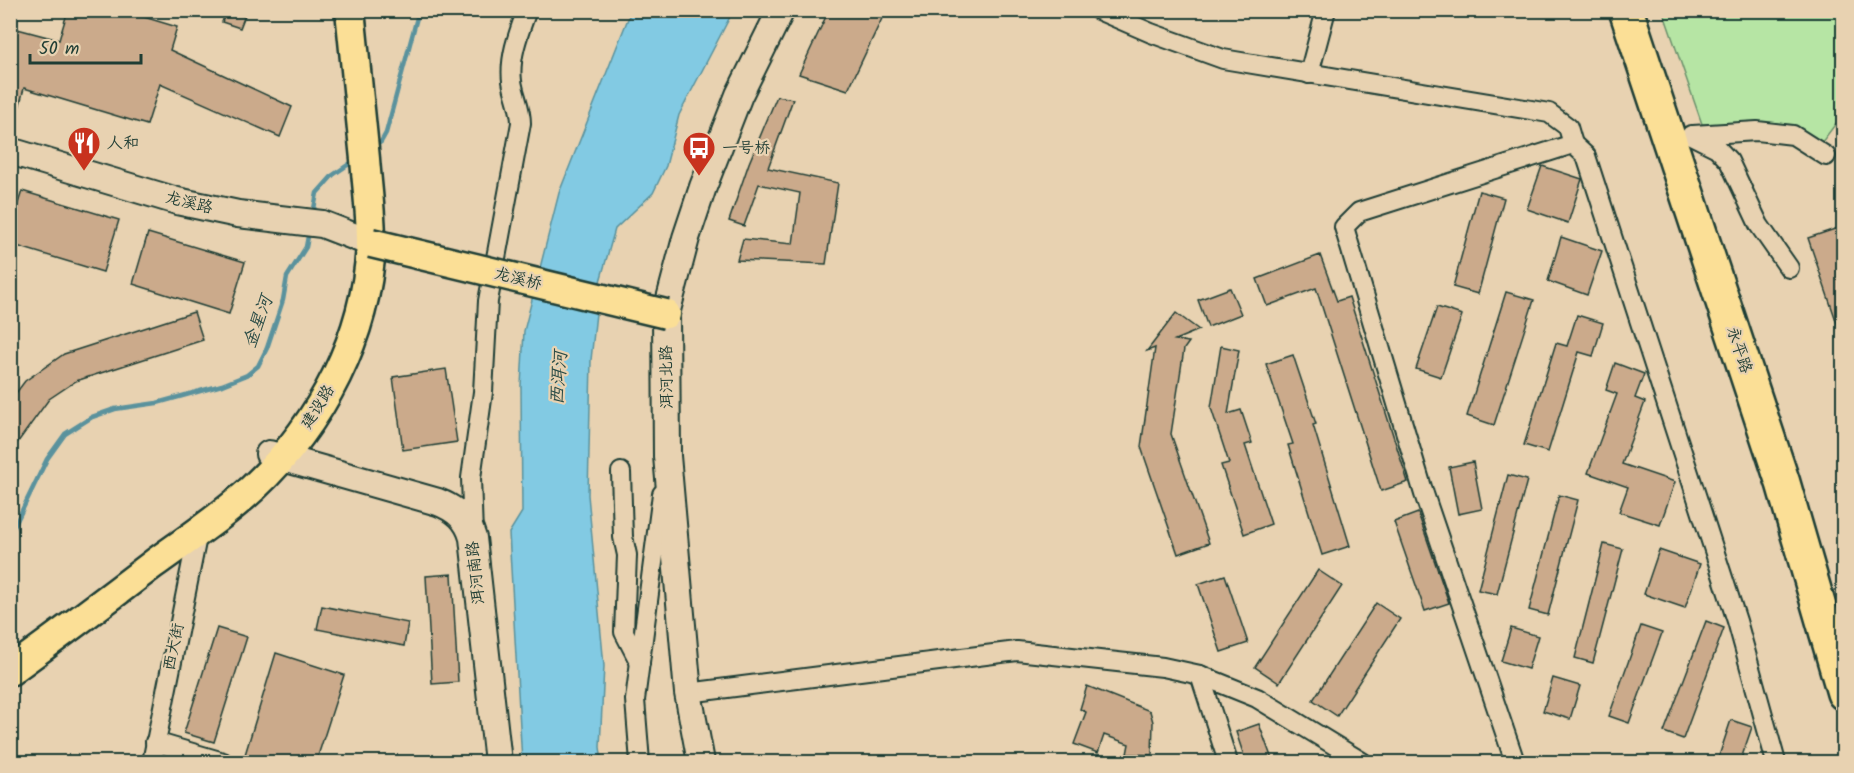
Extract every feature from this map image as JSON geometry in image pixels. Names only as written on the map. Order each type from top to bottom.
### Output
[{"type":"highway","name":"永平路","points":[[1626,10],[1783,483],[1844,693]]},
{"type":"highway","name":"永平路","points":[[1650,10],[1808,494],[1844,612]]},
{"type":"main road","name":"建设路","points":[[337,10],[357,147]]},
{"type":"main road","name":"建设路","points":[[10,671],[246,494],[275,456],[319,409],[342,363],[360,309],[365,240],[357,147],[350,10]]},
{"type":"main road","name":"龙溪桥","points":[[365,240],[666,314]]},
{"type":"main road","name":"建设路","points":[[10,656],[226,496],[275,456]]},
{"type":"street","points":[[473,538],[471,478],[483,392],[488,301],[521,123],[521,113],[512,81],[512,69],[516,42],[527,10]]},
{"type":"street","name":"洱河北路","points":[[701,762],[688,693],[668,456],[666,314],[686,238],[703,187],[739,95],[781,10]]},
{"type":"street","points":[[1098,10],[1151,33],[1222,58],[1549,113],[1568,127],[1573,144],[1587,156],[1737,621],[1776,762]]},
{"type":"street","points":[[1309,74],[1326,10]]},
{"type":"street","points":[[1691,135],[1757,131],[1793,135],[1826,156]]},
{"type":"street","points":[[1691,135],[1718,148],[1729,161],[1759,225],[1789,268]]},
{"type":"street","points":[[1515,762],[1424,494],[1344,227],[1359,212],[1573,144]]},
{"type":"street","name":"龙溪路","points":[[10,151],[194,205],[238,214],[322,224],[365,240]]},
{"type":"street","name":"洱河南路","points":[[275,456],[447,506],[464,518],[473,538],[498,762]]},
{"type":"street","points":[[640,762],[635,700],[668,456]]},
{"type":"street","points":[[621,472],[623,537],[627,555],[624,632],[640,663]]},
{"type":"street","name":"西大街","points":[[152,762],[198,531]]},
{"type":"street","points":[[688,693],[1017,651],[1163,667],[1200,675],[1257,698],[1362,762]]},
{"type":"street","points":[[1200,675],[1228,762]]},
{"type":"street","points":[[155,742],[223,762]]},
{"type":"green space","points":[[1663,11],[1843,11],[1843,114],[1822,142],[1764,128],[1702,124]]},
{"type":"water","name":"西洱河","points":[[631,11],[733,11],[679,115],[666,166],[653,193],[615,229],[599,285],[591,360],[588,495],[604,666],[600,747],[602,762],[522,762],[509,533],[522,512],[521,386],[524,331],[559,193]]},
{"type":"building","points":[[68,10],[121,10],[177,27],[170,50],[292,107],[280,137],[160,84],[147,125],[24,88],[15,124],[10,124],[10,27],[59,40]]},
{"type":"building","points":[[227,10],[247,10],[240,28],[222,22]]},
{"type":"building","points":[[829,10],[886,10],[848,90],[799,74]]},
{"type":"building","points":[[777,96],[793,99],[768,168],[838,183],[826,264],[737,260],[743,239],[793,244],[800,193],[759,184],[744,226],[729,221],[749,163]]},
{"type":"building","points":[[1542,166],[1582,179],[1568,223],[1527,209]]},
{"type":"building","points":[[22,191],[119,220],[103,272],[10,244],[10,228]]},
{"type":"building","points":[[1479,191],[1504,198],[1478,294],[1453,287]]},
{"type":"building","points":[[1844,226],[1844,335],[1841,335],[1808,238]]},
{"type":"building","points":[[148,233],[245,262],[229,314],[133,284]]},
{"type":"building","points":[[1561,237],[1602,251],[1587,295],[1548,281]]},
{"type":"building","points":[[1320,255],[1337,301],[1349,297],[1408,482],[1381,491],[1316,288],[1267,306],[1257,279]]},
{"type":"building","points":[[1230,288],[1241,314],[1208,327],[1198,300]]},
{"type":"building","points":[[1506,292],[1534,300],[1494,425],[1467,416]]},
{"type":"building","points":[[1437,307],[1462,315],[1441,377],[1416,369]]},
{"type":"building","points":[[194,312],[203,340],[76,381],[49,399],[10,453],[10,401],[25,381],[64,354]]},
{"type":"building","points":[[1176,313],[1199,330],[1175,340],[1189,342],[1184,349],[1171,434],[1209,543],[1178,554],[1141,447],[1155,348],[1147,351]]},
{"type":"building","points":[[1577,315],[1603,323],[1593,356],[1579,352],[1548,452],[1524,445],[1556,343],[1567,346]]},
{"type":"building","points":[[1221,346],[1239,350],[1228,414],[1241,410],[1252,443],[1245,445],[1271,524],[1244,534],[1221,465],[1229,463],[1211,408]]},
{"type":"building","points":[[1293,355],[1316,424],[1313,425],[1350,546],[1322,555],[1288,445],[1293,444],[1266,364]]},
{"type":"building","points":[[1615,363],[1644,374],[1635,398],[1645,402],[1622,464],[1675,482],[1660,525],[1619,512],[1628,487],[1588,473],[1617,394],[1606,390]]},
{"type":"building","points":[[446,369],[457,442],[403,450],[393,377]]},
{"type":"building","points":[[1473,462],[1482,509],[1458,514],[1449,467]]},
{"type":"building","points":[[1508,475],[1527,480],[1497,594],[1478,590]]},
{"type":"building","points":[[1559,495],[1578,500],[1548,615],[1529,610]]},
{"type":"building","points":[[1418,513],[1449,603],[1425,611],[1394,522]]},
{"type":"building","points":[[1604,544],[1623,549],[1593,663],[1575,658]]},
{"type":"building","points":[[1659,550],[1700,564],[1685,608],[1644,594]]},
{"type":"building","points":[[1318,570],[1342,586],[1279,683],[1255,667]]},
{"type":"building","points":[[452,574],[458,682],[432,684],[426,576]]},
{"type":"building","points":[[1225,575],[1248,643],[1221,652],[1198,584]]},
{"type":"building","points":[[1376,603],[1400,619],[1337,716],[1313,700]]},
{"type":"building","points":[[322,606],[408,623],[404,646],[317,629]]},
{"type":"building","points":[[1706,621],[1724,628],[1683,739],[1664,732]]},
{"type":"building","points":[[1641,626],[1662,633],[1629,723],[1609,716]]},
{"type":"building","points":[[217,628],[247,637],[214,742],[184,733]]},
{"type":"building","points":[[1511,628],[1538,636],[1528,669],[1501,661]]},
{"type":"building","points":[[276,653],[344,675],[316,762],[260,762],[244,758]]},
{"type":"building","points":[[1553,678],[1580,686],[1570,719],[1543,711]]},
{"type":"building","points":[[1087,686],[1150,711],[1153,722],[1152,755],[1127,754],[1129,744],[1104,735],[1098,753],[1074,744],[1086,712],[1080,709]]},
{"type":"building","points":[[1731,720],[1752,727],[1740,762],[1717,762]]},
{"type":"building","points":[[1259,724],[1273,762],[1246,762],[1236,732]]},
{"type":"waterway","name":"金星河","points":[[374,146],[381,142],[386,133],[419,10]]},
{"type":"waterway","name":"金星河","points":[[313,214],[317,193],[333,175],[355,160]]},
{"type":"waterway","name":"金星河","points":[[10,535],[47,459],[65,434],[92,417],[115,409],[157,403],[222,385],[247,375],[258,366],[267,348],[283,300],[287,277],[306,247],[309,231]]},
{"type":"place","name":"人和","points":[[84,172]]},
{"type":"place","name":"一号桥","points":[[699,177]]}]
